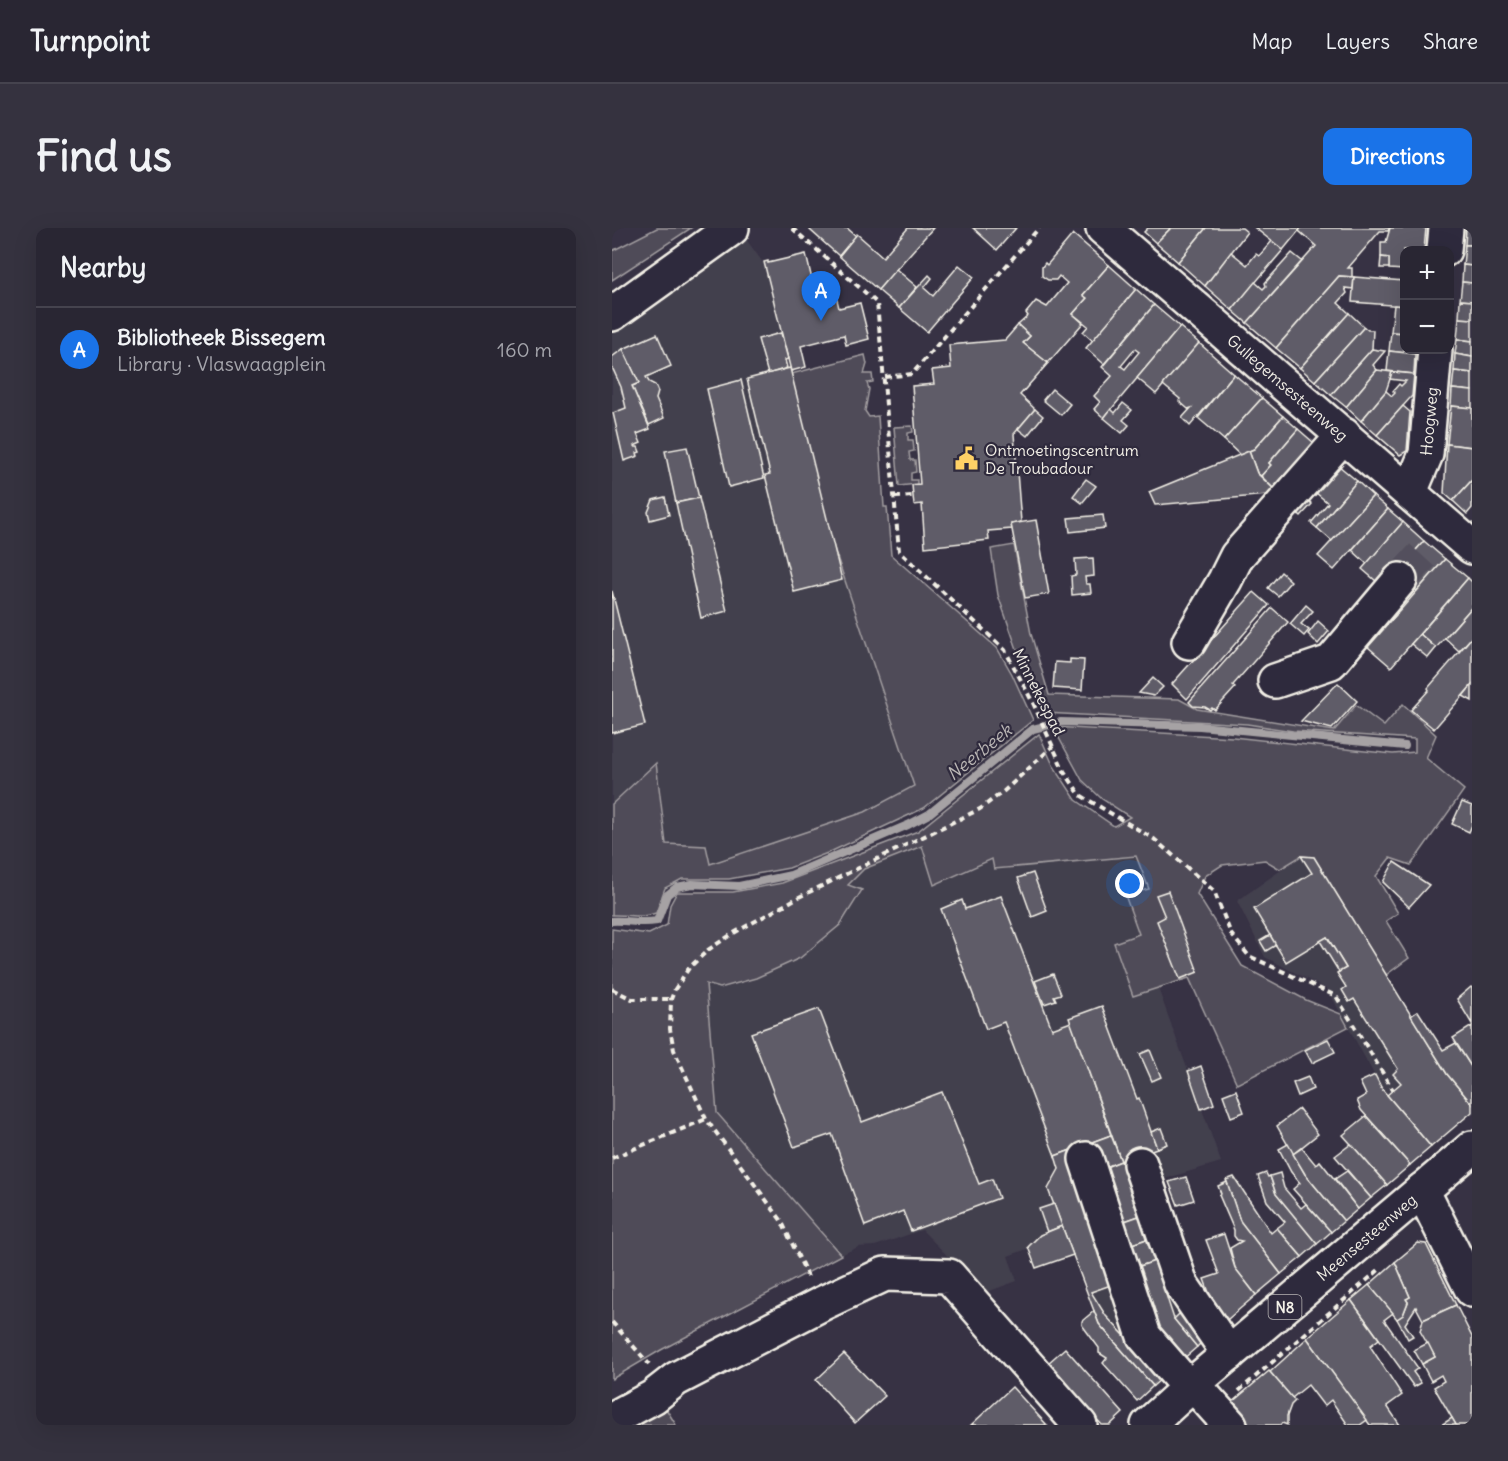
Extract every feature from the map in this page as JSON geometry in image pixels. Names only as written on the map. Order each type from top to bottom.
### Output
[{"type":"street","points":[[612,314],[732,228]]},
{"type":"street","name":"Gullegemsesteenweg","points":[[1103,228],[1410,492],[1451,540]]},
{"type":"street","points":[[1444,246],[1446,228]]},
{"type":"street","name":"Hoogweg","points":[[1410,492],[1426,454],[1435,354]]},
{"type":"street","points":[[1189,642],[1225,580],[1236,556],[1344,435]]},
{"type":"street","points":[[1275,681],[1331,662],[1400,580]]},
{"type":"street","name":"N8","points":[[1422,1190],[1472,1148]]},
{"type":"street","points":[[1086,1159],[1144,1336],[1223,1418]]},
{"type":"street","points":[[1140,1164],[1181,1284],[1229,1354]]},
{"type":"street","points":[[1422,1190],[1472,1290]]},
{"type":"street","name":"Meensesteenweg","points":[[1148,1425],[1422,1190]]},
{"type":"street","points":[[612,1419],[653,1397],[676,1379],[823,1303],[885,1274],[949,1276],[1080,1425]]},
{"type":"path","name":"Minnekespad","points":[[792,228],[877,303],[899,551],[1005,650],[1033,703],[1064,771],[1080,795],[1154,839],[1214,891],[1231,934],[1249,956],[1336,996],[1393,1090]]},
{"type":"path","points":[[885,377],[912,374],[1039,228]]},
{"type":"path","points":[[895,497],[913,496]]},
{"type":"path","points":[[823,1303],[803,1268],[790,1234],[706,1119],[674,1050],[670,1029],[671,999],[675,989],[689,968],[708,950],[799,897],[980,809],[1004,791],[1053,746]]},
{"type":"path","points":[[612,989],[632,999],[671,999]]},
{"type":"path","points":[[612,1158],[706,1119]]},
{"type":"path","points":[[1223,1418],[1384,1265]]},
{"type":"path","points":[[612,1322],[641,1353],[666,1387]]},
{"type":"shaded area","points":[[657,228],[691,228],[612,280],[612,251]]},
{"type":"shaded area","points":[[743,235],[764,264],[829,533],[914,787],[865,812],[709,864],[705,846],[666,844],[656,764],[612,804],[612,334],[728,252]]},
{"type":"shaded area","points":[[865,355],[867,364],[864,374],[872,374],[873,382],[867,383],[869,389],[865,411],[869,417],[878,416],[884,507],[887,507],[891,555],[997,648],[1033,720],[924,808],[830,852],[789,868],[729,879],[682,879],[665,888],[656,913],[639,916],[612,915],[612,804],[656,763],[666,844],[706,846],[710,864],[865,812],[914,786],[829,533],[791,374]]},
{"type":"shaded area","points":[[912,426],[913,432],[908,433],[908,440],[913,440],[914,451],[909,452],[910,460],[915,460],[916,472],[911,473],[911,480],[917,480],[917,484],[899,486],[894,427]]},
{"type":"shaded area","points":[[1014,545],[1031,634],[1049,695],[1179,699],[1197,709],[1334,731],[1356,705],[1384,726],[1403,704],[1436,735],[1426,758],[1464,790],[1411,865],[1390,858],[1376,876],[1398,913],[1386,921],[1409,958],[1386,975],[1314,857],[1301,856],[1280,869],[1265,860],[1222,865],[1205,876],[1197,894],[1242,966],[1306,1000],[1341,1014],[1348,1027],[1237,1084],[1189,978],[1133,996],[1114,943],[1139,934],[1125,895],[1149,889],[1136,856],[994,869],[992,859],[934,885],[922,846],[864,869],[848,885],[862,890],[840,925],[800,958],[756,978],[720,988],[706,984],[717,1113],[841,1255],[661,1350],[612,1379],[612,929],[649,934],[667,925],[670,905],[677,892],[733,892],[782,883],[918,831],[1039,734],[1053,765],[1076,800],[1114,826],[1130,817],[1102,799],[1082,780],[1053,727],[1233,737],[1393,754],[1415,752],[1415,739],[1293,731],[1247,724],[1045,713],[1024,669],[998,595],[991,549]]},
{"type":"shaded area","points":[[923,846],[935,885],[993,859],[995,869],[1137,856],[1149,889],[1125,896],[1139,934],[1114,943],[1133,996],[1158,988],[1221,1162],[1164,1179],[1202,1292],[1217,1328],[1155,1387],[1099,1324],[1062,1226],[1040,1235],[1027,1249],[1008,1256],[1017,1281],[984,1293],[922,1230],[875,1246],[858,1247],[841,1255],[717,1113],[705,984],[721,988],[756,978],[800,958],[862,890],[847,885],[865,869]]},
{"type":"shaded area","points":[[1301,856],[1314,857],[1447,1074],[1472,1104],[1472,1112],[1431,1147],[1382,1089],[1328,990],[1265,957],[1237,901]]},
{"type":"shaded area","points":[[665,1407],[676,1425],[629,1425]]},
{"type":"building","points":[[811,228],[847,228],[856,236],[839,256],[810,230]]},
{"type":"building","points":[[908,228],[933,228],[878,290],[839,256],[857,234],[883,257]]},
{"type":"building","points":[[973,228],[1016,228],[997,250]]},
{"type":"building","points":[[1148,228],[1171,228],[1156,243],[1144,232]]},
{"type":"building","points":[[1171,228],[1206,228],[1178,262],[1156,243]]},
{"type":"building","points":[[1206,228],[1242,228],[1247,232],[1205,286],[1178,262]]},
{"type":"building","points":[[1255,228],[1301,228],[1283,250]]},
{"type":"building","points":[[1301,228],[1390,228],[1388,231],[1380,231],[1348,268],[1352,268],[1352,277],[1339,276],[1276,348],[1247,323],[1316,246],[1299,231]]},
{"type":"building","points":[[1390,228],[1426,228],[1424,246],[1400,246],[1400,270],[1389,269],[1389,258],[1381,257],[1381,242],[1386,242]]},
{"type":"building","points":[[1466,228],[1472,228],[1472,245],[1465,245]]},
{"type":"building","points":[[1073,234],[1109,265],[1083,295],[1087,298],[1073,314],[1083,323],[1048,363],[1023,343],[1030,336],[1018,325],[1028,316],[1026,313],[1036,301],[1047,307],[1067,283],[1059,276],[1056,280],[1048,280],[1042,276],[1042,267],[1045,263],[1047,265]]},
{"type":"building","points":[[1272,241],[1283,250],[1232,310],[1205,286],[1231,252],[1247,265],[1256,254],[1259,256]]},
{"type":"building","points":[[1465,245],[1472,245],[1472,266],[1463,265]]},
{"type":"building","points":[[1292,253],[1302,261],[1247,323],[1232,310],[1255,282],[1263,289],[1266,286],[1265,283]]},
{"type":"building","points":[[806,254],[813,284],[832,279],[839,308],[860,303],[869,339],[846,345],[844,335],[801,346],[806,367],[791,371],[764,262]]},
{"type":"building","points":[[1381,257],[1389,258],[1389,268],[1380,268]]},
{"type":"building","points":[[959,265],[974,277],[927,332],[899,308],[929,275],[932,278],[924,288],[933,296]]},
{"type":"building","points":[[1109,265],[1136,289],[1093,341],[1083,332],[1088,326],[1073,314],[1087,298],[1083,295]]},
{"type":"building","points":[[1463,265],[1472,266],[1472,283],[1462,282]]},
{"type":"building","points":[[896,269],[917,287],[899,308],[878,290]]},
{"type":"building","points":[[1339,276],[1354,277],[1353,289],[1345,288],[1347,293],[1338,303],[1349,313],[1300,368],[1276,348]]},
{"type":"building","points":[[1354,277],[1400,281],[1400,306],[1352,302]]},
{"type":"building","points":[[1462,282],[1472,283],[1472,301],[1460,300]]},
{"type":"building","points":[[1136,289],[1154,305],[1104,364],[1086,348]]},
{"type":"building","points":[[1460,300],[1472,301],[1472,319],[1459,318]]},
{"type":"building","points":[[1154,305],[1180,327],[1104,418],[1094,409],[1100,402],[1094,396],[1112,376],[1102,367]],"holes":[[[1135,349],[1139,352],[1125,369],[1121,366]]]},
{"type":"building","points":[[1394,305],[1400,306],[1400,333],[1391,332]]},
{"type":"building","points":[[1349,313],[1364,327],[1315,381],[1300,368]]},
{"type":"building","points":[[1459,318],[1472,319],[1472,341],[1457,339]]},
{"type":"building","name":"Ontmoetingscentrum De Troubadour","points":[[1018,325],[1030,336],[1023,343],[1048,363],[1020,395],[1035,409],[1014,434],[1021,522],[1011,524],[1012,529],[988,531],[989,540],[925,547],[922,504],[914,505],[912,485],[920,484],[912,386],[934,384],[932,370],[951,368],[949,345],[1005,340]]},
{"type":"building","points":[[1180,327],[1199,343],[1156,394],[1137,378]]},
{"type":"building","points":[[1364,327],[1373,330],[1372,349],[1331,395],[1315,381]]},
{"type":"building","points":[[1391,332],[1400,333],[1400,352],[1389,351]]},
{"type":"building","points":[[781,333],[788,359],[785,360],[787,368],[768,374],[758,339]]},
{"type":"building","points":[[657,334],[671,366],[646,377],[655,385],[658,392],[656,399],[664,418],[649,425],[632,386],[639,383],[623,349]]},
{"type":"building","points":[[1457,339],[1472,341],[1472,357],[1455,354]]},
{"type":"building","points":[[1199,343],[1234,374],[1190,426],[1182,418],[1191,408],[1188,409],[1163,385]]},
{"type":"building","points":[[623,349],[639,383],[632,386],[650,429],[637,434],[641,443],[634,446],[638,447],[640,452],[637,453],[638,456],[624,461],[613,413],[626,408],[621,387],[612,367],[612,357]]},
{"type":"building","points":[[1372,349],[1385,351],[1373,365],[1377,370],[1346,407],[1331,395]]},
{"type":"building","points":[[1389,351],[1415,354],[1414,374],[1387,371]]},
{"type":"building","points":[[1455,354],[1472,357],[1472,373],[1454,371]]},
{"type":"building","points":[[790,368],[842,580],[794,592],[765,475],[770,474],[747,379]]},
{"type":"building","points":[[1377,370],[1392,372],[1386,391],[1361,421],[1346,407]]},
{"type":"building","points":[[1454,371],[1472,373],[1472,391],[1452,389]]},
{"type":"building","points":[[1392,372],[1414,374],[1412,396],[1377,435],[1361,421],[1386,391],[1392,396],[1399,384],[1401,386],[1406,381],[1390,379]]},
{"type":"building","points":[[1234,374],[1262,398],[1224,440],[1198,418]]},
{"type":"building","points":[[741,380],[764,478],[729,487],[707,389]]},
{"type":"building","points":[[1052,389],[1070,404],[1061,415],[1043,400]]},
{"type":"building","points":[[1452,389],[1472,391],[1472,408],[1451,406]]},
{"type":"building","points":[[1262,398],[1283,416],[1254,449],[1240,455],[1224,440]]},
{"type":"building","points":[[1123,403],[1132,410],[1123,420],[1129,425],[1122,433],[1104,418],[1111,409],[1115,413]]},
{"type":"building","points":[[1403,406],[1410,412],[1407,451],[1400,455],[1377,435]]},
{"type":"building","points":[[1451,406],[1472,408],[1472,447],[1447,444]]},
{"type":"building","points":[[1035,409],[1043,416],[1027,436],[1018,429]]},
{"type":"building","points":[[1283,416],[1298,429],[1261,476],[1257,473],[1249,451],[1254,449]]},
{"type":"building","points":[[1298,429],[1321,449],[1279,494],[1261,476]]},
{"type":"building","points":[[1447,444],[1472,447],[1472,480],[1453,501],[1444,493]]},
{"type":"building","points":[[687,447],[699,498],[676,503],[665,451]]},
{"type":"building","points":[[1249,451],[1257,473],[1279,494],[1155,505],[1149,492]]},
{"type":"building","points":[[1332,460],[1357,481],[1317,528],[1311,523],[1328,503],[1309,487]]},
{"type":"building","points":[[1086,479],[1096,486],[1082,503],[1073,496]]},
{"type":"building","points":[[1472,480],[1472,508],[1467,514],[1453,501]]},
{"type":"building","points":[[1357,481],[1373,496],[1332,541],[1317,528]]},
{"type":"building","points":[[1302,495],[1312,504],[1301,516],[1291,507]]},
{"type":"building","points":[[1373,496],[1388,509],[1334,570],[1318,556]]},
{"type":"building","points":[[665,497],[669,515],[650,520],[648,512],[653,500]]},
{"type":"building","points":[[699,498],[727,611],[701,618],[676,503]]},
{"type":"building","points":[[1388,509],[1403,522],[1367,564],[1352,550]]},
{"type":"building","points":[[1103,515],[1105,528],[1070,532],[1068,518]]},
{"type":"building","points":[[1036,520],[1049,594],[1025,598],[1011,524]]},
{"type":"building","points":[[1403,522],[1424,541],[1383,587],[1362,569]]},
{"type":"building","points":[[1424,541],[1445,559],[1417,591],[1396,573]]},
{"type":"building","points":[[1093,558],[1094,576],[1085,577],[1086,584],[1090,584],[1091,593],[1072,595],[1071,576],[1076,575],[1075,559]]},
{"type":"building","points":[[1445,559],[1468,578],[1391,667],[1368,647]]},
{"type":"building","points":[[1281,572],[1291,581],[1278,596],[1268,588]]},
{"type":"building","points":[[1468,578],[1472,582],[1472,607],[1436,648],[1420,634]]},
{"type":"building","points":[[612,591],[645,725],[612,733]]},
{"type":"building","points":[[1254,592],[1269,605],[1187,699],[1172,684]]},
{"type":"building","points":[[1306,605],[1313,611],[1301,624],[1309,630],[1304,636],[1290,624]]},
{"type":"building","points":[[1472,607],[1472,637],[1459,651],[1445,638]]},
{"type":"building","points":[[1272,608],[1288,622],[1233,685],[1235,688],[1215,710],[1193,706],[1189,702]]},
{"type":"building","points":[[1318,621],[1329,631],[1318,644],[1308,634]]},
{"type":"building","points":[[1420,634],[1436,648],[1428,658],[1411,644]]},
{"type":"building","points":[[1472,637],[1472,685],[1434,729],[1411,710]]},
{"type":"building","points":[[1070,659],[1084,660],[1082,690],[1053,688],[1055,662],[1070,663]]},
{"type":"building","points":[[1153,678],[1163,687],[1154,696],[1139,693]]},
{"type":"building","points":[[1338,683],[1357,701],[1332,729],[1301,721]]},
{"type":"building","points":[[1472,685],[1472,701],[1463,696]]},
{"type":"building","points":[[1462,802],[1472,806],[1472,825],[1469,832],[1452,824]]},
{"type":"building","points":[[1301,856],[1314,857],[1447,1074],[1472,1104],[1472,1112],[1431,1147],[1387,1095],[1401,1083],[1393,1074],[1398,1069],[1354,999],[1349,1002],[1342,990],[1346,987],[1337,973],[1346,968],[1327,937],[1286,962],[1254,909],[1312,873]]},
{"type":"building","points":[[1394,862],[1429,885],[1409,907],[1383,882]]},
{"type":"building","points":[[1033,873],[1047,911],[1032,917],[1018,878]]},
{"type":"building","points":[[1168,891],[1198,972],[1180,979],[1157,921],[1165,917],[1156,895]]},
{"type":"building","points":[[1001,896],[1052,1029],[1071,1022],[1111,1135],[1055,1156],[1004,1022],[986,1029],[941,909],[962,900],[965,909]]},
{"type":"building","points":[[1270,935],[1276,945],[1266,951],[1260,941]]},
{"type":"building","points":[[1327,937],[1346,968],[1339,972],[1320,941]]},
{"type":"building","points":[[1053,974],[1061,994],[1054,996],[1056,1000],[1044,1004],[1035,981]]},
{"type":"building","points":[[1472,988],[1472,1024],[1457,999]]},
{"type":"building","points":[[1102,1006],[1157,1148],[1121,1161],[1069,1018]]},
{"type":"building","points":[[819,1009],[862,1122],[942,1092],[979,1184],[992,1179],[999,1198],[911,1231],[903,1211],[865,1226],[832,1134],[794,1147],[751,1033]]},
{"type":"building","points":[[1418,1011],[1443,1050],[1456,1043],[1472,1068],[1472,1104],[1447,1074],[1411,1016]]},
{"type":"building","points":[[1472,1026],[1472,1068],[1453,1038]]},
{"type":"building","points":[[1328,1039],[1335,1052],[1312,1063],[1305,1050]]},
{"type":"building","points":[[1150,1050],[1161,1077],[1152,1081],[1140,1054]]},
{"type":"building","points":[[1201,1066],[1214,1104],[1201,1109],[1188,1071]]},
{"type":"building","points":[[1375,1075],[1382,1089],[1431,1147],[1410,1165],[1361,1110],[1357,1100],[1366,1095],[1360,1082]]},
{"type":"building","points":[[1308,1077],[1313,1089],[1298,1096],[1293,1083]]},
{"type":"building","points":[[1236,1090],[1244,1112],[1231,1117],[1223,1095]]},
{"type":"building","points":[[1299,1109],[1318,1134],[1293,1154],[1277,1126]]},
{"type":"building","points":[[1366,1116],[1410,1165],[1387,1185],[1343,1135]]},
{"type":"building","points":[[1161,1128],[1167,1144],[1157,1148],[1151,1132]]},
{"type":"building","points":[[1111,1135],[1121,1161],[1101,1169],[1092,1142]]},
{"type":"building","points":[[1288,1144],[1305,1174],[1344,1221],[1331,1232],[1293,1189],[1300,1183],[1291,1172],[1279,1149]]},
{"type":"building","points":[[1351,1144],[1387,1185],[1371,1198],[1335,1156]]},
{"type":"building","points":[[1302,1148],[1316,1165],[1320,1161],[1358,1209],[1344,1221],[1305,1174],[1293,1154]]},
{"type":"building","points":[[1071,1150],[1103,1246],[1097,1248],[1098,1250],[1108,1247],[1111,1285],[1091,1292],[1106,1316],[1126,1337],[1131,1331],[1169,1372],[1153,1386],[1099,1324],[1048,1189],[1059,1169],[1055,1156]]},
{"type":"building","points":[[1121,1161],[1139,1216],[1119,1223],[1101,1169]]},
{"type":"building","points":[[1347,1171],[1371,1198],[1358,1209],[1335,1179]]},
{"type":"building","points":[[1266,1173],[1268,1177],[1270,1176],[1276,1194],[1317,1244],[1302,1257],[1277,1228],[1285,1222],[1267,1201],[1258,1176]]},
{"type":"building","points":[[1280,1173],[1284,1188],[1301,1208],[1306,1204],[1331,1232],[1317,1244],[1276,1194],[1270,1176]]},
{"type":"building","points":[[1186,1177],[1194,1200],[1178,1205],[1169,1182]]},
{"type":"building","points":[[1234,1177],[1271,1233],[1277,1228],[1302,1257],[1281,1274],[1240,1221],[1226,1180]]},
{"type":"building","points":[[1227,1182],[1240,1221],[1281,1274],[1256,1295],[1235,1268],[1230,1248],[1242,1241],[1237,1240],[1234,1236],[1234,1230],[1219,1195],[1221,1194],[1218,1186]]},
{"type":"building","points":[[1054,1204],[1062,1226],[1047,1232],[1039,1209]]},
{"type":"building","points":[[1139,1216],[1147,1239],[1126,1246],[1119,1223]]},
{"type":"building","points":[[1062,1226],[1073,1255],[1036,1268],[1028,1247],[1040,1235]]},
{"type":"building","points":[[1224,1234],[1235,1268],[1256,1295],[1221,1325],[1204,1279],[1219,1274],[1206,1240]]},
{"type":"building","points":[[1147,1239],[1155,1261],[1134,1268],[1126,1246]]},
{"type":"building","points":[[1418,1243],[1426,1244],[1456,1305],[1423,1320],[1416,1307],[1405,1324],[1413,1336],[1408,1339],[1397,1319],[1403,1315],[1408,1302],[1406,1299],[1410,1297],[1395,1262]]},
{"type":"building","points":[[1155,1261],[1174,1319],[1197,1347],[1182,1360],[1153,1327],[1134,1268]]},
{"type":"building","points":[[1395,1262],[1410,1297],[1406,1299],[1408,1302],[1403,1315],[1397,1319],[1369,1285]]},
{"type":"building","points":[[1369,1285],[1393,1313],[1384,1320],[1418,1368],[1413,1372],[1421,1383],[1414,1387],[1351,1300]]},
{"type":"building","points":[[1351,1300],[1379,1339],[1370,1346],[1402,1395],[1387,1406],[1400,1425],[1370,1425],[1307,1338]]},
{"type":"building","points":[[1456,1305],[1472,1337],[1472,1425],[1456,1425],[1434,1387],[1444,1381],[1441,1375],[1431,1381],[1422,1364],[1435,1357],[1420,1331],[1423,1320]]},
{"type":"building","points":[[1185,1308],[1209,1335],[1197,1347],[1174,1319]]},
{"type":"building","points":[[1094,1311],[1099,1324],[1153,1386],[1137,1401],[1103,1363],[1107,1358],[1099,1353],[1099,1348],[1082,1325],[1082,1321]]},
{"type":"building","points":[[1307,1338],[1367,1420],[1360,1425],[1348,1425],[1331,1400],[1324,1406],[1308,1385],[1292,1398],[1270,1372]]},
{"type":"building","points":[[1428,1343],[1435,1357],[1422,1364],[1414,1350]]},
{"type":"building","points":[[1065,1348],[1123,1413],[1110,1425],[1102,1425],[1047,1364]]},
{"type":"building","points":[[844,1354],[885,1396],[855,1423],[816,1380]]},
{"type":"building","points":[[1269,1371],[1295,1401],[1287,1416],[1287,1425],[1282,1423],[1280,1425],[1242,1425],[1231,1403]]},
{"type":"building","points":[[1012,1387],[1047,1425],[971,1425]]},
{"type":"building","points":[[1452,1418],[1456,1425],[1441,1425]]},
{"type":"waterway","name":"Neerbeek","points":[[612,921],[657,921],[667,895],[677,887],[692,884],[739,886],[791,875],[908,825],[929,814],[1033,729],[1061,722],[1200,726],[1405,746]]},
{"type":"tunnel","points":[[1400,580],[1431,546]]},
{"type":"place","name":"Bibliotheek Bissegem","points":[[821,321]]},
{"type":"place","name":"Ontmoetingscentrum De Troubadour","points":[[967,459]]}]
